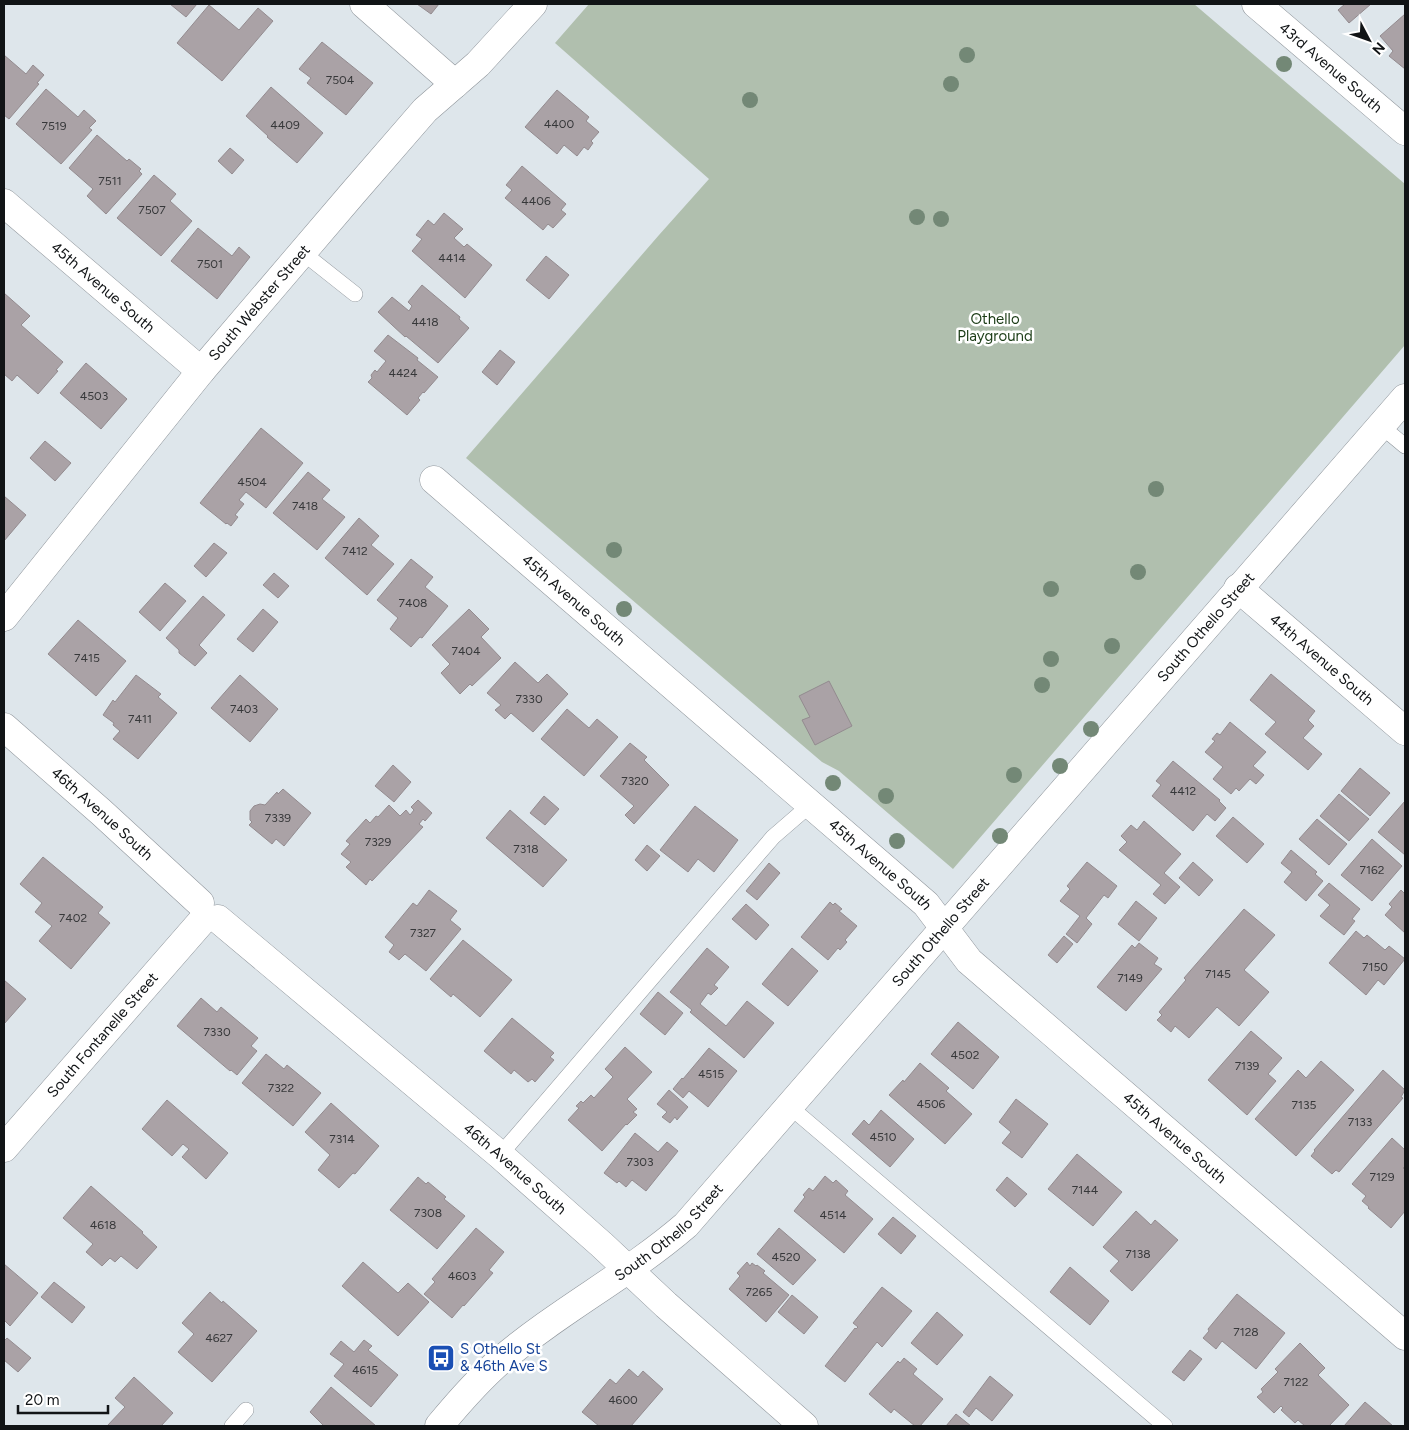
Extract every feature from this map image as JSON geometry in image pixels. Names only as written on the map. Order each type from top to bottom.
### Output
[{"type":"street","points":[[364,4],[454,84]]},
{"type":"street","name":"South Webster Street","points":[[4,617],[201,371],[302,252],[425,110],[478,64],[532,4]]},
{"type":"street","name":"43rd Avenue South","points":[[1256,4],[1405,131]]},
{"type":"street","name":"45th Avenue South","points":[[4,203],[201,371]]},
{"type":"street","name":"South Othello Street","points":[[439,1426],[466,1393],[500,1361],[568,1310],[657,1249],[686,1224],[1405,398]]},
{"type":"street","name":"45th Avenue South","points":[[434,480],[926,904],[969,961],[1123,1091],[1405,1336]]},
{"type":"street","name":"44th Avenue South","points":[[1238,588],[1405,731]]},
{"type":"street","name":"46th Avenue South","points":[[4,727],[101,812],[206,915],[500,1155],[666,1305],[804,1426]]},
{"type":"street","name":"South Fontanelle Street","points":[[4,1148],[206,915]]},
{"type":"lane","points":[[302,252],[355,294]]},
{"type":"lane","points":[[1381,426],[1405,446]]},
{"type":"lane","points":[[500,1155],[773,837],[810,805]]},
{"type":"lane","points":[[789,1106],[1165,1426]]},
{"type":"lane","points":[[232,1426],[246,1410]]},
{"type":"green space","name":"Othello Playground","points":[[589,4],[1194,4],[1405,184],[1405,345],[953,869],[839,771],[822,762],[466,458],[709,179],[555,43]]},
{"type":"building","points":[[170,4],[197,4],[186,17]]},
{"type":"building","points":[[417,4],[439,4],[431,14]]},
{"type":"building","points":[[1345,4],[1371,4],[1349,23],[1338,10]]},
{"type":"building","points":[[209,5],[239,30],[258,8],[273,21],[222,81],[177,43]]},
{"type":"building","points":[[1405,14],[1405,69],[1389,56],[1393,51],[1380,36]]},
{"type":"building","points":[[322,42],[373,83],[346,115],[307,83],[311,78],[299,69]]},
{"type":"building","points":[[4,55],[26,74],[33,65],[44,75],[37,83],[39,84],[9,119],[4,115]]},
{"type":"building","points":[[271,87],[323,133],[297,163],[246,116]]},
{"type":"building","points":[[46,89],[78,117],[84,110],[96,121],[89,128],[92,130],[61,164],[16,124]]},
{"type":"building","points":[[557,90],[589,117],[586,121],[599,132],[591,141],[593,143],[588,150],[584,147],[577,156],[564,145],[557,154],[525,127]]},
{"type":"building","points":[[97,135],[127,161],[129,159],[141,169],[139,171],[142,174],[106,214],[87,196],[93,189],[69,168]]},
{"type":"building","points":[[230,148],[244,160],[232,174],[218,161]]},
{"type":"building","points":[[522,166],[566,204],[561,210],[566,214],[553,228],[548,224],[543,230],[505,198],[512,190],[506,185]]},
{"type":"building","points":[[154,175],[176,194],[170,201],[192,221],[161,256],[117,218]]},
{"type":"building","points":[[444,213],[463,229],[454,238],[464,247],[467,244],[492,265],[465,298],[412,251],[422,239],[416,235],[428,220],[434,225]]},
{"type":"building","points":[[198,228],[232,256],[239,247],[250,257],[217,299],[171,261]]},
{"type":"building","points":[[546,256],[569,275],[549,299],[526,280]]},
{"type":"building","points":[[422,285],[460,317],[459,319],[469,328],[438,363],[405,337],[378,312],[392,297],[409,311],[412,306],[408,302]]},
{"type":"building","points":[[4,293],[30,316],[21,325],[63,362],[56,370],[58,371],[38,394],[17,375],[12,381],[4,374]]},
{"type":"building","points":[[388,335],[418,358],[417,360],[438,377],[418,398],[420,400],[407,415],[368,382],[375,370],[377,372],[386,361],[374,351]]},
{"type":"building","points":[[500,350],[515,362],[497,385],[482,372]]},
{"type":"building","points":[[86,363],[127,399],[101,429],[60,393]]},
{"type":"building","points":[[261,428],[303,463],[266,508],[246,492],[239,500],[244,504],[235,515],[238,517],[231,526],[200,503]]},
{"type":"building","points":[[45,441],[71,463],[55,481],[30,458]]},
{"type":"building","points":[[308,472],[330,490],[322,499],[345,517],[317,550],[273,513]]},
{"type":"building","points":[[4,496],[26,515],[4,541]]},
{"type":"building","points":[[359,518],[379,536],[371,545],[394,564],[367,595],[325,558]]},
{"type":"building","points":[[214,543],[227,553],[206,577],[194,566]]},
{"type":"building","points":[[411,559],[433,577],[425,587],[448,606],[422,638],[420,637],[411,647],[390,629],[398,618],[377,600]]},
{"type":"building","points":[[274,573],[289,586],[278,598],[263,585]]},
{"type":"building","points":[[165,583],[186,601],[160,631],[139,612]]},
{"type":"building","points":[[203,596],[225,615],[199,645],[207,653],[195,666],[179,653],[179,650],[166,638]]},
{"type":"building","points":[[263,609],[278,622],[253,652],[237,639]]},
{"type":"building","points":[[469,609],[489,629],[481,637],[501,658],[472,686],[470,684],[460,694],[441,673],[450,664],[432,645]]},
{"type":"building","points":[[78,620],[126,661],[96,696],[48,654]]},
{"type":"building","points":[[515,662],[538,683],[547,674],[568,694],[533,732],[511,713],[505,719],[495,710],[501,705],[487,693]]},
{"type":"building","points":[[1271,674],[1315,711],[1308,720],[1314,726],[1303,738],[1322,754],[1308,770],[1265,734],[1276,722],[1250,700]]},
{"type":"building","points":[[136,675],[161,694],[158,697],[177,713],[138,759],[113,739],[120,731],[113,725],[114,723],[103,715],[113,700],[115,702]]},
{"type":"building","points":[[240,675],[278,709],[250,742],[211,708]]},
{"type":"building","points":[[829,681],[852,726],[815,745],[802,720],[810,717],[799,696]]},
{"type":"building","points":[[567,709],[589,728],[597,719],[618,737],[584,776],[541,739]]},
{"type":"building","points":[[1230,722],[1266,752],[1253,766],[1264,775],[1256,784],[1250,779],[1239,791],[1236,788],[1231,794],[1213,779],[1223,767],[1205,752],[1215,741],[1212,739],[1217,733],[1220,735]]},
{"type":"building","points":[[630,743],[647,757],[644,760],[669,785],[634,824],[625,815],[634,806],[600,776]]},
{"type":"building","points":[[1173,761],[1220,800],[1226,808],[1215,821],[1207,814],[1193,831],[1152,796],[1161,785],[1156,781]]},
{"type":"building","points":[[393,765],[411,782],[394,802],[375,786]]},
{"type":"building","points":[[1360,768],[1390,793],[1370,816],[1341,791]]},
{"type":"building","points":[[283,789],[311,813],[284,846],[276,839],[272,844],[249,825],[252,822],[250,820],[250,811],[254,806],[265,805],[277,792],[278,794]]},
{"type":"building","points":[[1339,794],[1369,819],[1349,841],[1320,816]]},
{"type":"building","points":[[544,796],[559,809],[545,825],[530,813]]},
{"type":"building","points":[[418,800],[432,813],[425,821],[423,819],[419,824],[423,827],[366,885],[346,867],[351,862],[341,854],[350,844],[346,841],[366,819],[370,823],[389,805],[400,816],[406,810],[410,815],[414,810],[411,807]]},
{"type":"building","points":[[1405,801],[1405,855],[1378,832]]},
{"type":"building","points":[[695,806],[738,840],[714,872],[698,859],[688,872],[660,850]]},
{"type":"building","points":[[510,810],[567,860],[543,887],[486,838]]},
{"type":"building","points":[[1233,817],[1264,844],[1247,863],[1216,836]]},
{"type":"building","points":[[1317,819],[1347,844],[1329,865],[1299,839]]},
{"type":"building","points":[[1144,821],[1181,854],[1164,873],[1180,887],[1165,904],[1153,894],[1161,885],[1119,850],[1127,842],[1121,836],[1131,825],[1137,830]]},
{"type":"building","points":[[1372,839],[1402,866],[1372,901],[1341,875]]},
{"type":"building","points":[[647,845],[660,856],[647,871],[635,860]]},
{"type":"building","points":[[1291,850],[1317,872],[1315,874],[1323,881],[1306,901],[1284,882],[1292,872],[1281,863]]},
{"type":"building","points":[[43,857],[103,907],[98,913],[110,923],[71,969],[39,941],[52,926],[35,912],[42,903],[20,884]]},
{"type":"building","points":[[1087,862],[1117,886],[1108,898],[1104,895],[1086,918],[1092,924],[1077,943],[1066,934],[1080,916],[1060,901],[1070,889],[1067,886]]},
{"type":"building","points":[[1193,862],[1213,880],[1199,896],[1179,878]]},
{"type":"building","points":[[769,863],[780,873],[757,900],[746,891]]},
{"type":"building","points":[[1329,883],[1360,909],[1352,919],[1355,921],[1344,935],[1320,916],[1330,905],[1318,895]]},
{"type":"building","points":[[429,890],[457,911],[450,920],[461,929],[426,971],[405,954],[399,960],[389,952],[394,945],[385,937],[413,903],[417,906]]},
{"type":"building","points":[[1401,890],[1405,894],[1405,933],[1385,915],[1392,907],[1389,904]]},
{"type":"building","points":[[1136,901],[1157,918],[1139,941],[1118,924]]},
{"type":"building","points":[[830,902],[833,905],[835,903],[842,909],[839,911],[857,926],[845,940],[847,942],[840,950],[838,948],[828,960],[801,937]]},
{"type":"building","points":[[746,904],[769,925],[756,940],[732,919]]},
{"type":"building","points":[[1244,909],[1275,935],[1244,970],[1269,992],[1239,1026],[1217,1007],[1189,1038],[1175,1026],[1171,1032],[1157,1020],[1162,1015],[1159,1012],[1186,980],[1184,978]]},
{"type":"building","points":[[1356,931],[1364,938],[1367,935],[1385,950],[1389,946],[1405,959],[1384,985],[1378,980],[1366,995],[1329,963]]},
{"type":"building","points":[[1064,936],[1073,944],[1057,963],[1048,955]]},
{"type":"building","points":[[463,940],[512,980],[480,1017],[453,994],[451,997],[430,979]]},
{"type":"building","points":[[1139,943],[1158,958],[1154,964],[1162,969],[1126,1011],[1097,987],[1132,945],[1135,948]]},
{"type":"building","points":[[707,948],[729,967],[714,985],[718,988],[711,995],[708,993],[700,1004],[726,1026],[747,1001],[774,1023],[744,1058],[690,1012],[692,1010],[670,992]]},
{"type":"building","points":[[792,948],[818,971],[788,1006],[762,984]]},
{"type":"building","points":[[4,980],[26,999],[4,1024]]},
{"type":"building","points":[[658,992],[683,1013],[665,1035],[640,1014]]},
{"type":"building","points":[[201,998],[217,1012],[221,1007],[258,1038],[251,1046],[257,1051],[237,1075],[177,1026]]},
{"type":"building","points":[[512,1018],[554,1053],[550,1057],[554,1060],[535,1082],[532,1079],[528,1082],[514,1070],[511,1074],[484,1051]]},
{"type":"building","points":[[958,1022],[999,1057],[973,1089],[931,1054]]},
{"type":"building","points":[[1251,1031],[1282,1058],[1268,1074],[1276,1081],[1247,1115],[1208,1080]]},
{"type":"building","points":[[625,1047],[652,1072],[627,1099],[637,1109],[633,1112],[637,1115],[626,1124],[602,1151],[568,1120],[579,1108],[576,1106],[581,1101],[583,1103],[591,1095],[594,1098],[613,1077],[605,1069]]},
{"type":"building","points":[[709,1048],[737,1071],[708,1107],[689,1091],[683,1098],[673,1089]]},
{"type":"building","points":[[266,1054],[284,1069],[287,1065],[321,1093],[293,1126],[242,1083]]},
{"type":"building","points":[[1321,1061],[1354,1090],[1296,1156],[1255,1119],[1298,1070],[1306,1078]]},
{"type":"building","points":[[920,1063],[949,1088],[946,1091],[972,1114],[945,1144],[889,1095],[903,1080],[904,1082]]},
{"type":"building","points":[[1383,1070],[1405,1090],[1401,1097],[1403,1098],[1339,1172],[1336,1170],[1332,1174],[1311,1156],[1314,1150]]},
{"type":"building","points":[[669,1090],[688,1107],[677,1120],[675,1117],[670,1123],[662,1117],[667,1112],[657,1104]]},
{"type":"building","points":[[1016,1099],[1048,1124],[1022,1158],[1002,1143],[1011,1132],[999,1122]]},
{"type":"building","points":[[167,1100],[228,1153],[206,1179],[182,1157],[189,1149],[183,1144],[172,1156],[142,1129]]},
{"type":"building","points":[[331,1103],[379,1146],[355,1174],[353,1173],[339,1188],[318,1170],[330,1155],[305,1132]]},
{"type":"building","points":[[881,1110],[914,1139],[890,1167],[852,1134],[864,1120],[869,1125]]},
{"type":"building","points":[[635,1133],[658,1152],[667,1142],[678,1151],[646,1191],[632,1180],[626,1187],[604,1173]]},
{"type":"building","points":[[1392,1138],[1405,1150],[1405,1166],[1403,1168],[1405,1170],[1405,1211],[1391,1228],[1368,1208],[1362,1201],[1366,1196],[1352,1184]]},
{"type":"building","points":[[1077,1154],[1122,1192],[1093,1226],[1048,1189]]},
{"type":"building","points":[[825,1176],[833,1183],[836,1180],[848,1191],[845,1195],[873,1219],[844,1253],[794,1211],[805,1197],[803,1195],[809,1188],[813,1191]]},
{"type":"building","points":[[418,1177],[426,1184],[428,1182],[446,1197],[444,1199],[465,1216],[437,1249],[390,1210]]},
{"type":"building","points":[[1007,1177],[1027,1194],[1015,1207],[996,1190]]},
{"type":"building","points":[[91,1186],[143,1232],[157,1247],[137,1269],[121,1256],[115,1262],[110,1258],[102,1266],[86,1252],[93,1244],[63,1218]]},
{"type":"building","points":[[1136,1211],[1151,1225],[1155,1220],[1178,1240],[1132,1291],[1110,1271],[1119,1261],[1103,1247]]},
{"type":"building","points":[[893,1217],[916,1236],[901,1254],[878,1234]]},
{"type":"building","points":[[476,1228],[504,1252],[489,1270],[493,1273],[452,1318],[424,1294],[435,1282],[432,1279]]},
{"type":"building","points":[[779,1228],[816,1260],[793,1285],[757,1254]]},
{"type":"building","points":[[363,1262],[398,1293],[408,1283],[429,1302],[398,1336],[342,1286]]},
{"type":"building","points":[[747,1262],[750,1266],[752,1263],[765,1271],[763,1273],[789,1295],[766,1322],[729,1289],[740,1276],[737,1273]]},
{"type":"building","points":[[4,1264],[38,1293],[10,1326],[4,1320]]},
{"type":"building","points":[[1070,1267],[1109,1301],[1090,1325],[1050,1292]]},
{"type":"building","points":[[54,1282],[85,1307],[72,1323],[41,1297]]},
{"type":"building","points":[[882,1287],[912,1311],[882,1347],[877,1342],[845,1382],[825,1366],[855,1328],[858,1327],[853,1323]]},
{"type":"building","points":[[210,1292],[257,1331],[212,1382],[178,1352],[194,1334],[182,1323]]},
{"type":"building","points":[[1237,1294],[1285,1333],[1256,1369],[1222,1341],[1216,1349],[1203,1338],[1209,1331],[1208,1329]]},
{"type":"building","points":[[792,1295],[818,1317],[804,1334],[778,1312]]},
{"type":"building","points":[[937,1312],[963,1335],[937,1365],[911,1343]]},
{"type":"building","points":[[7,1338],[31,1358],[18,1372],[4,1360],[4,1341]]},
{"type":"building","points":[[364,1340],[372,1346],[368,1350],[398,1375],[371,1407],[334,1376],[344,1364],[330,1354],[341,1341],[354,1352]]},
{"type":"building","points":[[1300,1343],[1325,1368],[1318,1375],[1349,1405],[1329,1426],[1305,1426],[1298,1420],[1295,1423],[1281,1410],[1283,1408],[1281,1406],[1274,1413],[1257,1397],[1263,1392],[1261,1389],[1278,1372],[1275,1369]]},
{"type":"building","points":[[1190,1350],[1202,1359],[1184,1381],[1172,1372]]},
{"type":"building","points":[[904,1358],[917,1369],[913,1374],[943,1399],[920,1426],[915,1426],[894,1409],[891,1413],[869,1394],[898,1361],[900,1363]]},
{"type":"building","points":[[629,1369],[638,1377],[643,1371],[663,1389],[631,1426],[599,1426],[582,1412],[610,1379],[616,1384]]},
{"type":"building","points":[[990,1376],[1013,1395],[992,1421],[976,1408],[969,1417],[963,1412]]},
{"type":"building","points":[[134,1377],[173,1413],[161,1426],[107,1426],[125,1407],[115,1398]]},
{"type":"building","points":[[331,1387],[376,1426],[324,1426],[310,1412]]},
{"type":"building","points":[[1365,1402],[1393,1426],[1344,1426]]},
{"type":"building","points":[[956,1414],[971,1426],[946,1426]]},
{"type":"place","name":"S Othello St & 46th Ave S","points":[[441,1358]]}]
